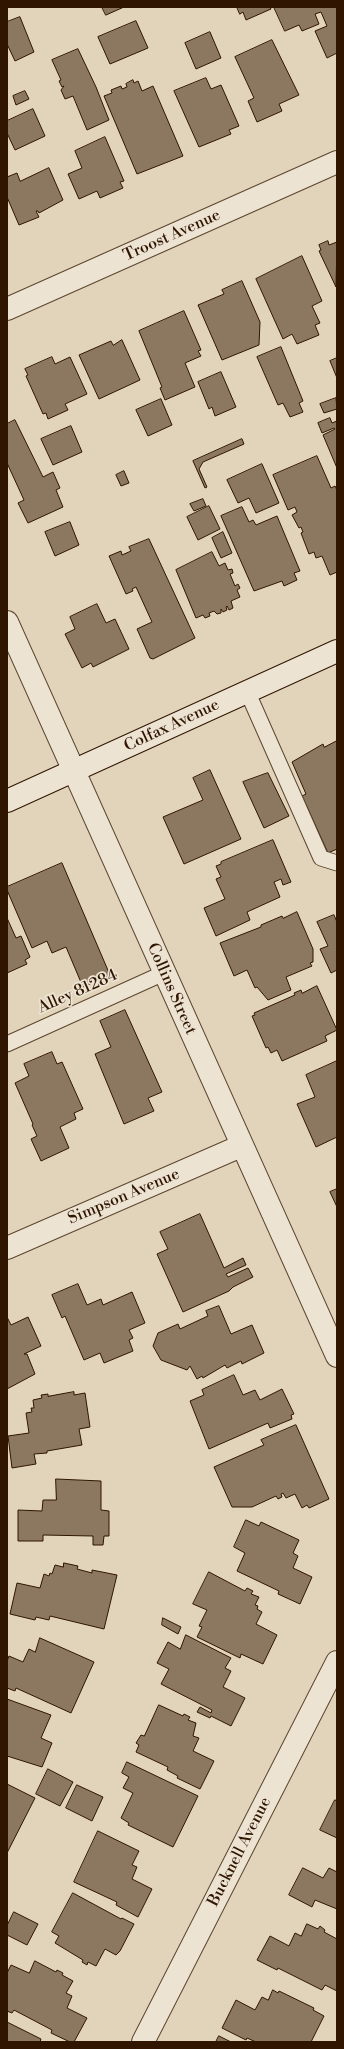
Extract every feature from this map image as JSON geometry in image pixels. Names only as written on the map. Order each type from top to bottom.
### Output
[{"type":"street","name":"Troost Avenue","points":[[7,309],[337,162]]},
{"type":"street","name":"Collins Street","points":[[7,622],[241,1146],[337,1356]]},
{"type":"street","name":"Colfax Avenue","points":[[7,801],[337,651]]},
{"type":"street","name":"Simpson Avenue","points":[[7,1248],[241,1146]]},
{"type":"street","name":"Bucknell Avenue","points":[[143,2042],[337,1662]]},
{"type":"lane","points":[[247,691],[321,858],[337,863]]},
{"type":"lane","name":"Alley 81284","points":[[7,1044],[164,973]]},
{"type":"building","points":[[102,7],[124,7],[106,15]]},
{"type":"building","points":[[237,7],[270,7],[271,9],[246,20],[243,12],[240,14]]},
{"type":"building","points":[[274,7],[337,7],[337,53],[327,58],[315,31],[327,26],[321,12],[315,14],[319,24],[302,31],[299,25],[285,31]]},
{"type":"building","points":[[20,17],[34,52],[15,61],[7,44],[7,22]]},
{"type":"building","points":[[136,21],[148,48],[110,64],[98,37]]},
{"type":"building","points":[[210,32],[221,58],[196,69],[185,43]]},
{"type":"building","points":[[272,40],[299,95],[279,104],[282,111],[257,122],[248,101],[254,98],[235,57]]},
{"type":"building","points":[[78,49],[96,87],[109,120],[87,130],[73,96],[65,99],[61,90],[64,86],[62,87],[59,81],[61,80],[52,60]]},
{"type":"building","points":[[206,78],[211,89],[221,85],[239,126],[229,130],[231,134],[199,147],[174,91]]},
{"type":"building","points":[[133,80],[134,83],[138,81],[142,91],[153,86],[183,156],[137,174],[104,96],[112,93],[111,90],[121,86],[122,89],[127,87],[126,84]]},
{"type":"building","points":[[25,91],[29,99],[16,105],[13,96]]},
{"type":"building","points":[[33,109],[45,136],[15,150],[7,133],[7,121]]},
{"type":"building","points":[[105,137],[124,181],[120,182],[123,188],[100,198],[97,191],[79,199],[68,174],[82,168],[75,151]]},
{"type":"building","points":[[49,168],[63,200],[39,213],[36,211],[39,217],[19,225],[7,197],[7,177],[17,173],[20,181]]},
{"type":"building","points":[[328,241],[329,245],[337,242],[336,287],[319,251],[321,250],[319,245]]},
{"type":"building","points":[[302,256],[322,301],[312,306],[320,323],[315,325],[319,335],[297,344],[292,334],[283,339],[256,279]]},
{"type":"building","points":[[242,281],[260,322],[259,345],[222,360],[198,305],[224,294],[222,290]]},
{"type":"building","points":[[184,311],[201,350],[198,351],[201,356],[185,363],[195,387],[165,400],[160,388],[162,387],[139,331]]},
{"type":"building","points":[[122,340],[140,380],[99,399],[79,355],[111,341],[113,345]]},
{"type":"building","points":[[281,347],[303,401],[299,403],[303,412],[290,417],[283,403],[278,405],[257,357]]},
{"type":"building","points":[[52,357],[55,364],[70,357],[87,394],[65,404],[68,410],[48,419],[46,413],[43,414],[26,376],[28,375],[25,369]]},
{"type":"building","points":[[337,358],[337,378],[330,361]]},
{"type":"building","points":[[221,372],[236,407],[215,416],[212,407],[209,409],[198,382]]},
{"type":"building","points":[[336,398],[337,409],[324,413],[320,404]]},
{"type":"building","points":[[161,399],[172,425],[148,436],[136,410]]},
{"type":"building","points":[[330,418],[332,423],[337,421],[337,468],[323,435],[335,429],[334,428],[322,433],[318,423]]},
{"type":"building","points":[[15,420],[43,477],[53,472],[60,488],[56,490],[63,507],[28,523],[18,503],[24,500],[7,463],[7,424]]},
{"type":"building","points":[[71,426],[82,452],[53,465],[41,439]]},
{"type":"building","points":[[242,439],[244,444],[203,462],[199,469],[207,487],[205,488],[193,461]]},
{"type":"building","points":[[317,456],[331,488],[335,486],[337,490],[337,572],[330,575],[322,556],[316,558],[314,552],[309,554],[301,533],[303,532],[301,527],[299,528],[292,515],[297,512],[295,507],[288,510],[273,475]]},
{"type":"building","points":[[262,464],[279,503],[256,513],[249,498],[238,503],[227,480]]},
{"type":"building","points":[[124,471],[129,483],[121,486],[116,475]]},
{"type":"building","points":[[203,499],[206,506],[194,511],[190,504]]},
{"type":"building","points":[[209,506],[220,529],[198,540],[187,517]]},
{"type":"building","points":[[242,507],[249,522],[253,520],[256,525],[277,516],[300,571],[294,573],[297,580],[284,586],[282,581],[254,591],[221,516]]},
{"type":"building","points":[[70,522],[79,545],[55,556],[45,532]]},
{"type":"building","points":[[223,532],[232,553],[221,558],[212,538]]},
{"type":"building","points":[[149,539],[195,638],[153,659],[150,658],[137,629],[152,622],[136,587],[132,589],[133,591],[126,594],[109,556],[121,551],[122,555],[131,551],[129,547]]},
{"type":"building","points":[[212,552],[219,566],[225,563],[228,570],[232,569],[233,573],[230,574],[235,586],[238,584],[240,588],[237,590],[240,597],[231,601],[233,608],[229,610],[227,606],[227,610],[223,612],[221,609],[221,613],[217,614],[214,611],[209,613],[210,616],[205,618],[203,615],[196,618],[176,570]]},
{"type":"building","points":[[97,604],[106,623],[115,619],[129,649],[93,667],[91,663],[82,668],[65,634],[75,629],[70,617]]},
{"type":"building","points":[[337,741],[337,849],[328,853],[302,796],[306,794],[292,762],[323,744],[324,747]]},
{"type":"building","points":[[210,770],[241,839],[184,864],[163,817],[203,800],[193,778]]},
{"type":"building","points":[[268,773],[289,816],[264,828],[243,782]]},
{"type":"building","points":[[273,840],[291,882],[283,885],[281,879],[274,882],[280,897],[247,912],[250,920],[216,936],[204,908],[225,899],[216,879],[221,877],[216,866],[221,864],[221,862]]},
{"type":"building","points":[[62,863],[110,975],[83,987],[66,947],[52,953],[47,941],[32,948],[7,890],[7,887]]},
{"type":"building","points":[[297,912],[313,949],[313,962],[310,963],[312,966],[286,977],[291,990],[268,1000],[257,987],[255,988],[247,970],[234,976],[220,943],[261,927],[261,925],[282,916],[283,918]]},
{"type":"building","points":[[334,915],[337,922],[337,970],[331,973],[320,949],[328,946],[317,922]]},
{"type":"building","points":[[7,918],[16,938],[21,936],[30,957],[25,960],[27,964],[7,973]]},
{"type":"building","points":[[317,986],[337,1030],[325,1036],[327,1041],[282,1061],[277,1050],[271,1053],[268,1047],[266,1048],[252,1016],[255,1015],[254,1013],[295,995],[294,993],[301,990],[302,993]]},
{"type":"building","points":[[125,1010],[162,1092],[148,1098],[154,1111],[124,1124],[95,1054],[111,1047],[100,1021]]},
{"type":"building","points":[[52,1052],[57,1064],[62,1062],[83,1109],[74,1113],[76,1119],[60,1127],[69,1148],[41,1161],[31,1139],[37,1136],[32,1125],[33,1124],[15,1083],[29,1076],[24,1064]]},
{"type":"building","points":[[337,1061],[337,1137],[316,1147],[297,1104],[315,1097],[306,1075]]},
{"type":"building","points":[[337,1189],[337,1207],[330,1192]]},
{"type":"building","points":[[200,1214],[224,1268],[243,1258],[246,1265],[226,1274],[228,1277],[248,1268],[253,1277],[233,1287],[229,1291],[183,1312],[157,1254],[168,1249],[160,1232]]},
{"type":"building","points":[[78,1284],[87,1305],[101,1299],[103,1305],[132,1292],[145,1323],[129,1330],[133,1338],[129,1340],[133,1351],[104,1363],[100,1353],[84,1360],[65,1316],[62,1318],[52,1295]]},
{"type":"building","points":[[219,1306],[231,1334],[252,1325],[264,1353],[242,1364],[241,1361],[227,1368],[225,1365],[203,1378],[202,1376],[197,1379],[190,1366],[187,1370],[161,1360],[153,1346],[158,1333],[178,1324],[180,1329],[208,1316],[206,1311]]},
{"type":"building","points":[[7,1317],[11,1325],[28,1317],[41,1346],[24,1354],[27,1354],[35,1374],[7,1389]]},
{"type":"building","points":[[234,1375],[243,1395],[255,1390],[260,1400],[282,1389],[294,1414],[291,1415],[292,1419],[270,1428],[268,1423],[209,1449],[190,1401],[204,1395],[202,1390]]},
{"type":"building","points":[[74,1392],[74,1395],[85,1393],[90,1427],[79,1429],[82,1445],[47,1451],[47,1453],[34,1454],[36,1464],[12,1468],[8,1436],[29,1433],[26,1413],[32,1412],[31,1408],[34,1408],[33,1400],[42,1398],[41,1395],[48,1394],[48,1396]]},
{"type":"building","points":[[296,1425],[329,1499],[309,1508],[307,1505],[302,1508],[295,1494],[286,1498],[283,1493],[281,1494],[282,1497],[278,1499],[276,1496],[252,1507],[232,1507],[214,1467],[264,1445],[261,1440]]},
{"type":"building","points":[[56,1479],[101,1481],[101,1510],[109,1511],[109,1536],[104,1536],[103,1545],[93,1545],[93,1536],[43,1535],[43,1541],[18,1541],[18,1510],[42,1511],[43,1500],[56,1500]]},
{"type":"building","points":[[246,1520],[259,1526],[261,1522],[299,1540],[293,1553],[298,1556],[293,1568],[312,1577],[300,1604],[278,1594],[279,1591],[237,1571],[245,1553],[234,1547]]},
{"type":"building","points":[[64,1563],[78,1566],[77,1569],[92,1573],[92,1570],[117,1575],[104,1629],[50,1616],[49,1620],[36,1617],[35,1620],[10,1614],[17,1583],[40,1588],[44,1574],[49,1576],[50,1573],[52,1574],[55,1565],[63,1567]]},
{"type":"building","points":[[209,1572],[245,1591],[247,1588],[253,1591],[251,1594],[259,1597],[255,1605],[258,1606],[257,1609],[262,1612],[256,1624],[277,1635],[263,1664],[241,1654],[240,1658],[197,1637],[202,1627],[199,1626],[207,1610],[193,1604]]},
{"type":"building","points":[[163,1618],[181,1627],[178,1634],[162,1625]]},
{"type":"building","points":[[186,1635],[231,1658],[225,1668],[231,1671],[223,1687],[245,1698],[231,1726],[211,1716],[210,1718],[197,1712],[200,1707],[211,1713],[212,1710],[161,1684],[169,1669],[157,1663],[168,1642],[180,1649]]},
{"type":"building","points":[[40,1638],[94,1662],[71,1713],[16,1688],[15,1691],[7,1688],[7,1661],[9,1656],[23,1662],[29,1649],[35,1652]]},
{"type":"building","points":[[7,1699],[51,1715],[41,1738],[52,1743],[42,1767],[7,1756]]},
{"type":"building","points":[[159,1705],[183,1716],[184,1714],[190,1717],[188,1720],[196,1723],[193,1736],[199,1738],[193,1751],[214,1761],[200,1789],[177,1778],[178,1776],[167,1770],[168,1767],[136,1752],[139,1745],[136,1743],[141,1735],[144,1736]]},
{"type":"building","points":[[127,1762],[198,1796],[173,1847],[128,1825],[129,1823],[121,1818],[133,1793],[123,1788],[129,1777],[122,1773]]},
{"type":"building","points":[[48,1769],[73,1782],[60,1806],[36,1794]]},
{"type":"building","points":[[7,1784],[35,1798],[7,1853]]},
{"type":"building","points":[[77,1785],[103,1797],[92,1821],[66,1808]]},
{"type":"building","points":[[335,1800],[337,1801],[337,1838],[320,1830]]},
{"type":"building","points":[[98,1831],[139,1851],[132,1865],[137,1867],[132,1879],[152,1889],[138,1917],[116,1905],[117,1902],[74,1882]]},
{"type":"building","points":[[303,1868],[323,1878],[329,1868],[337,1872],[337,1909],[315,1900],[312,1907],[289,1895]]},
{"type":"building","points":[[73,1893],[121,1919],[122,1918],[134,1924],[120,1951],[116,1955],[105,1949],[96,1966],[88,1962],[87,1965],[82,1962],[83,1960],[55,1943],[59,1936],[52,1932]]},
{"type":"building","points":[[14,1912],[38,1924],[27,1945],[7,1935],[7,1926]]},
{"type":"building","points":[[307,1924],[318,1929],[320,1926],[325,1930],[324,1932],[337,1939],[337,1991],[325,1985],[322,1990],[278,1968],[277,1970],[257,1960],[270,1936],[289,1946],[295,1933],[301,1936]]},
{"type":"building","points":[[35,1961],[56,1972],[57,1970],[63,1973],[62,1975],[73,1981],[66,1993],[72,1996],[67,2008],[87,2018],[74,2042],[70,2042],[51,2033],[52,2030],[14,2010],[12,2013],[7,2011],[7,1973],[11,1965],[29,1973]]},
{"type":"building","points":[[273,1990],[278,1993],[279,1991],[314,2008],[313,2010],[324,2016],[311,2042],[256,2042],[247,2038],[246,2040],[222,2028],[236,2000],[255,2010],[262,1997],[268,2000]]},
{"type":"building","points":[[7,2022],[41,2039],[40,2042],[7,2042]]},
{"type":"building","points":[[219,2036],[231,2042],[216,2042]]}]
